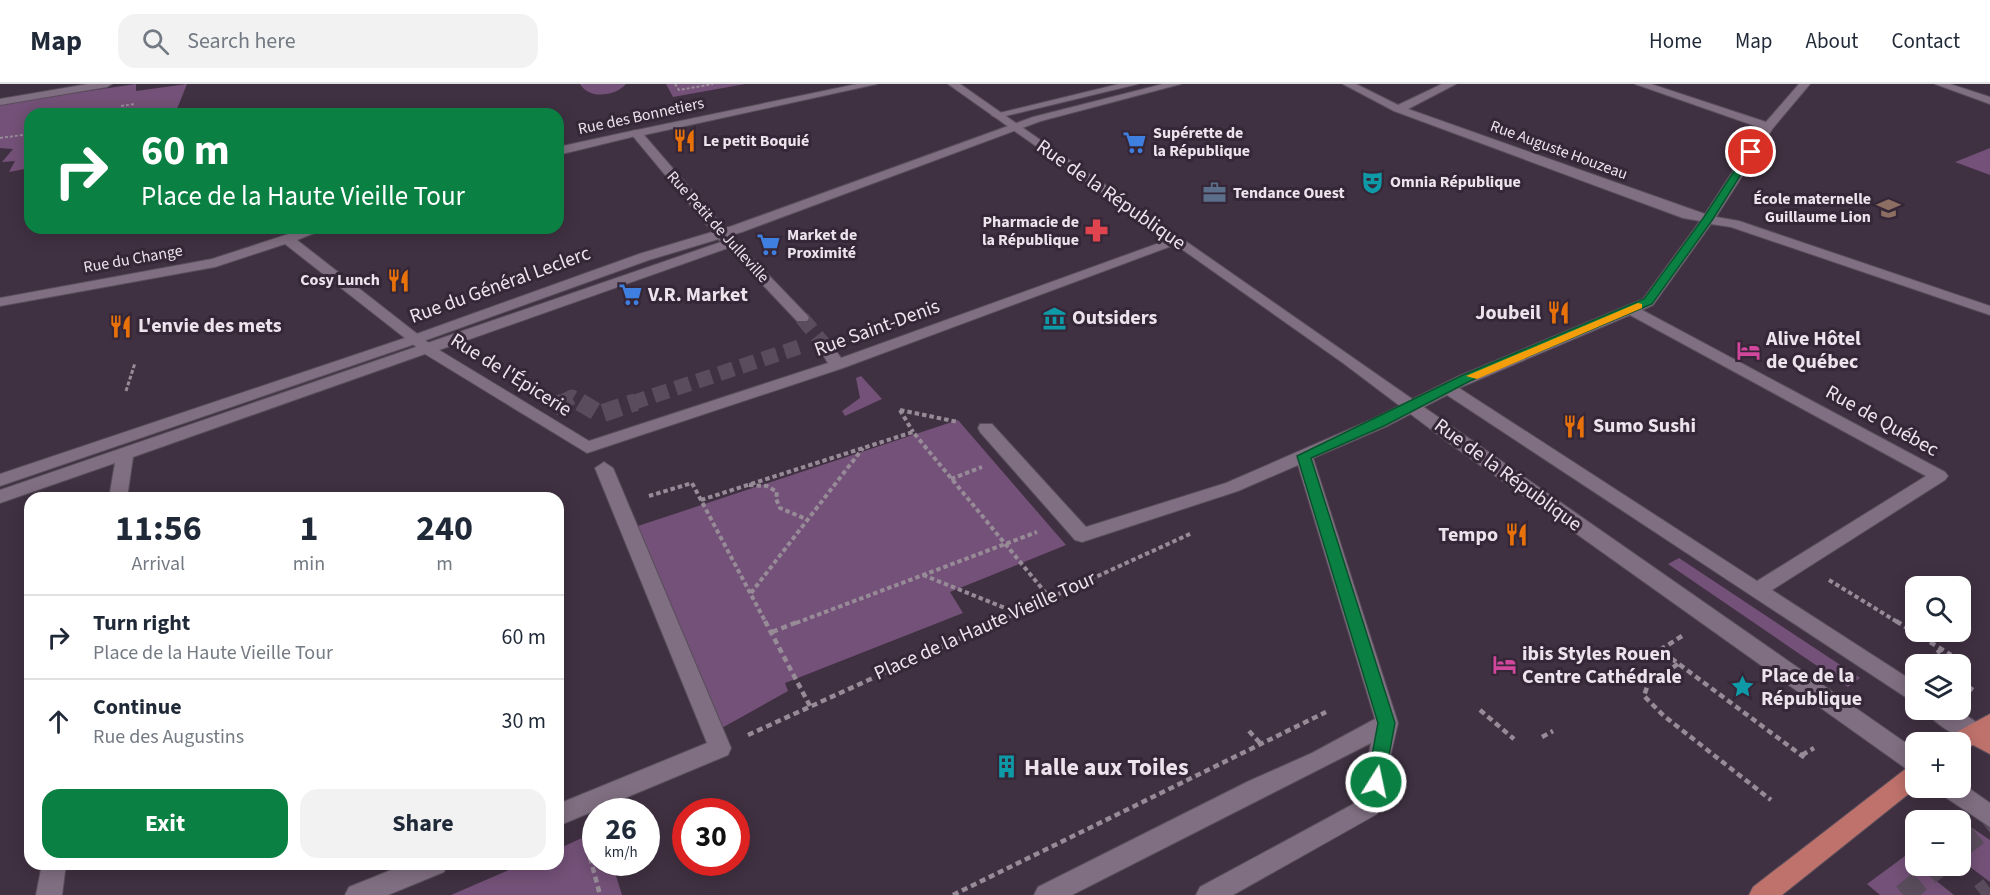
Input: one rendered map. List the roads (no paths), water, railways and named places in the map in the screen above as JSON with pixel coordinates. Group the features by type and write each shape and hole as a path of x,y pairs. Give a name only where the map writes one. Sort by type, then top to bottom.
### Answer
{"main road":[{"path":"1762,895 1905,783"}],"street":[{"path":"0,102 107,84"},
{"name":"Rue des Bonnetiers","path":"564,149 872,84"},
{"name":"Rue de la République","path":"953,84 1413,406 1455,439 1905,756"},
{"path":"997,116 1102,87 1133,84"},
{"name":"Rue du Général Leclerc","path":"0,498 429,350 1014,127 1049,115 1176,84"},
{"name":"Rue Auguste Houzeau","path":"1348,84 1398,109 1688,215 1741,226 1990,311"},
{"path":"1398,109 1451,84"},
{"path":"1640,84 1768,126"},
{"path":"986,428 1082,535 1306,463 1448,388 1648,302 1708,219 1768,126 1805,84"},
{"path":"1940,84 1988,98"},
{"name":"Rue Petit de Julleville","path":"636,133 725,238 802,318"},
{"path":"288,240 304,234"},
{"name":"Rue du Général Leclerc","path":"0,480 413,340 622,265 725,238"},
{"name":"Rue du Change","path":"0,302 215,262 288,240"},
{"name":"Rue de l'Épicerie","path":"288,240 413,340 587,447"},
{"name":"Rue Saint-Denis","path":"587,447 837,365 1178,241"},
{"name":"Rue de Québec","path":"1630,309 1939,476 1757,590"},
{"path":"826,347 837,365"},
{"name":"Rue de la République","path":"1448,388 1757,590"},
{"path":"118,492 125,454"},
{"path":"1209,895 1369,807 1387,723 1306,463"},
{"path":"568,811 720,748 604,468"},
{"path":"1757,590 1905,688"},
{"path":"1953,720 1978,736"},
{"path":"1047,895 1247,794 1320,760 1387,723"},
{"path":"1964,798 1990,816"},
{"path":"49,895 53,870"},
{"path":"358,895 420,870"}],"tunnel":[{"path":"802,318 826,347"},
{"path":"632,403 802,346 805,349"},
{"path":"560,403 572,397 582,403"},
{"path":"553,407 563,402"},
{"path":"580,402 600,414 636,402"},
{"path":"1971,839 1990,824"},
{"path":"1903,895 1927,876"},
{"path":"1981,895 1990,888"}],"place":[{"name":"Le petit Boquié","path":"685,141"},
{"name":"Supérette de la République","path":"1135,142"},
{"name":"Omnia République","path":"1372,182"},
{"name":"Tendance Ouest","path":"1215,193"},
{"name":"École maternelle Guillaume Lion","path":"1889,208"},
{"name":"Pharmacie de la République","path":"1097,231"},
{"name":"Market de Proximité","path":"769,244"},
{"name":"Cosy Lunch","path":"398,280"},
{"name":"V.R. Market","path":"630,295"},
{"name":"Joubeil","path":"1559,313"},
{"name":"Outsiders","path":"1054,318"},
{"name":"L'envie des mets","path":"120,326"},
{"name":"Alive Hôtel de Québec","path":"1748,350"},
{"name":"Sumo Sushi","path":"1575,426"},
{"name":"Tempo","path":"1516,535"},
{"name":"ibis Styles Rouen Centre Cathédrale","path":"1504,665"},
{"name":"Place de la République","path":"1743,687"},
{"name":"Halle aux Toiles","path":"1006,767"}]}
